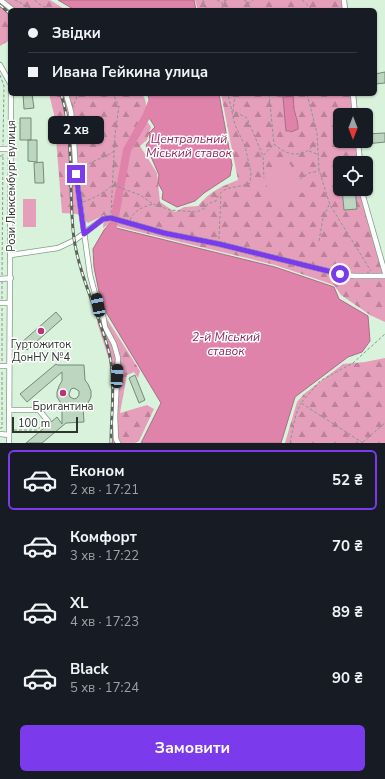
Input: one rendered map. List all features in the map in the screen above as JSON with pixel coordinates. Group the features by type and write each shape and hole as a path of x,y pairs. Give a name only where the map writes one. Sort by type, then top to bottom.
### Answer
{"street":[{"path":"0,0 11,8"},
{"path":"0,65 8,79"},
{"name":"Рози Люксембург вулиця","path":"8,443 11,278 11,96"},
{"path":"67,96 71,112 76,174 90,275 98,305 103,315 105,327 114,344 118,358 115,417 116,439 118,443"},
{"path":"353,96 354,108"},
{"path":"2,149 11,149"},
{"path":"363,196 385,272"},
{"path":"11,255 58,248 71,243 103,219 111,218 164,233 219,244 340,274 354,276 385,276"},
{"path":"1,278 11,278"},
{"path":"1,304 10,304"},
{"path":"1,366 9,366"},
{"path":"9,410 38,410 48,421"},
{"path":"0,434 8,434"}],"path":[{"path":"15,0 30,8"},
{"path":"35,0 47,8"},
{"path":"217,0 222,2 227,0"},
{"path":"244,0 249,3"},
{"path":"243,8 253,0"},
{"path":"302,0 311,8"},
{"path":"222,2 222,8"},
{"path":"20,3 26,8"},
{"path":"0,75 4,86 1,278 2,428 0,428"},
{"path":"71,112 77,96"},
{"path":"111,218 119,106 114,96"},
{"path":"113,185 140,195 153,204 170,210 198,212 207,205 216,201 217,196 231,187 245,186 250,183 251,173 245,146 235,125 229,96"},
{"path":"233,111 235,96"},
{"path":"269,96 274,144 284,152 298,154 308,151 319,155"},
{"path":"308,96 317,133 319,170 330,205 374,276"},
{"path":"233,111 248,118 263,156 264,178"},
{"path":"308,151 311,146 318,143"},
{"path":"263,156 274,144"},
{"path":"76,174 86,164 108,155 115,150"},
{"path":"300,179 309,173 319,170"},
{"path":"81,203 94,199 103,194 113,185"},
{"path":"219,244 221,193"},
{"path":"129,222 135,212 143,207 153,204"},
{"path":"319,241 323,218 330,205"},
{"path":"290,443 296,414 301,403 320,381 353,363 385,334"},
{"path":"301,403 362,443 385,423"},
{"path":"13,430 37,430 48,421"}],"green space":[{"path":"0,0 50,0 63,8 8,8 8,41 0,46"},
{"path":"195,0 347,0 348,8 197,8"},
{"path":"50,96 143,96 146,102 144,117 151,127 147,140 140,146 157,173 160,202 175,212 184,207 198,206 216,190 238,180 221,96 356,96 357,108 333,108 333,148 362,148 362,156 333,156 333,196 366,196 385,278 385,322 370,315 341,295 334,285 275,265 119,227 113,221 103,228 104,215 88,223 77,214 62,213 54,114"},
{"path":"290,164 305,191 278,206 263,179"},
{"path":"23,199 36,199 36,227 23,227"},
{"path":"105,316 140,371 138,378 134,372 127,375 120,413 147,405 154,409 139,441 135,443 111,443 111,366 97,322"},
{"path":"385,358 385,443 285,443 297,402 304,394 343,364"}],"water":[{"path":"58,0 194,0 196,8 72,8"},
{"name":"Центральний Міський ставок","path":"148,96 219,96 232,165 230,176 204,193 195,201 177,207 162,199 163,192 158,183 159,175 146,145 150,140 149,133 155,127 146,113 150,104"},
{"path":"293,96 298,129 291,132 286,131 283,97"},
{"name":"2-й Міський ставок","path":"111,222 114,222 116,228 275,267 334,287 339,299 368,316 370,341 362,352 348,357 295,397 281,443 141,443 161,403 106,312 99,292 94,267 93,249 104,230"}],"building":[{"path":"385,72 385,83 377,84 377,74"},
{"path":"23,96 32,96 34,108 24,109"},
{"path":"20,118 31,118 31,140 20,140"},
{"path":"385,133 385,142 373,143 373,134"},
{"path":"28,140 37,140 37,162 28,161"},
{"path":"43,162 44,183 35,183 34,163"},
{"path":"343,196 356,196 357,209 344,210"},
{"name":"Гуртожиток ДонНУ №4","path":"56,312 62,319 27,350 21,343"},
{"name":"Бригантина","path":"56,364 84,365 85,380 91,391 91,397 88,403 83,407 84,422 66,423 42,443 26,443 57,417 62,424 62,405 57,397 57,392 62,381 62,372 27,402 20,394","holes":["74,388 79,391 77,398 74,399 70,397 69,394 71,389"]},
{"path":"135,375 145,400 139,403 129,378"}],"waterway":[{"path":"112,233 127,150 147,115 154,96"}],"railway":[{"path":"0,5 8,12"},
{"path":"61,96 70,147 72,221 74,239 85,282 105,338 111,363 113,386 111,443"}],"place":[{"name":"Гуртожиток ДонНУ №4","path":"41,331"},
{"name":"Бригантина","path":"63,393"}],"route":[{"path":"76,174 84,234 106,217 118,219 164,233 219,244 306,267 340,274"}]}
